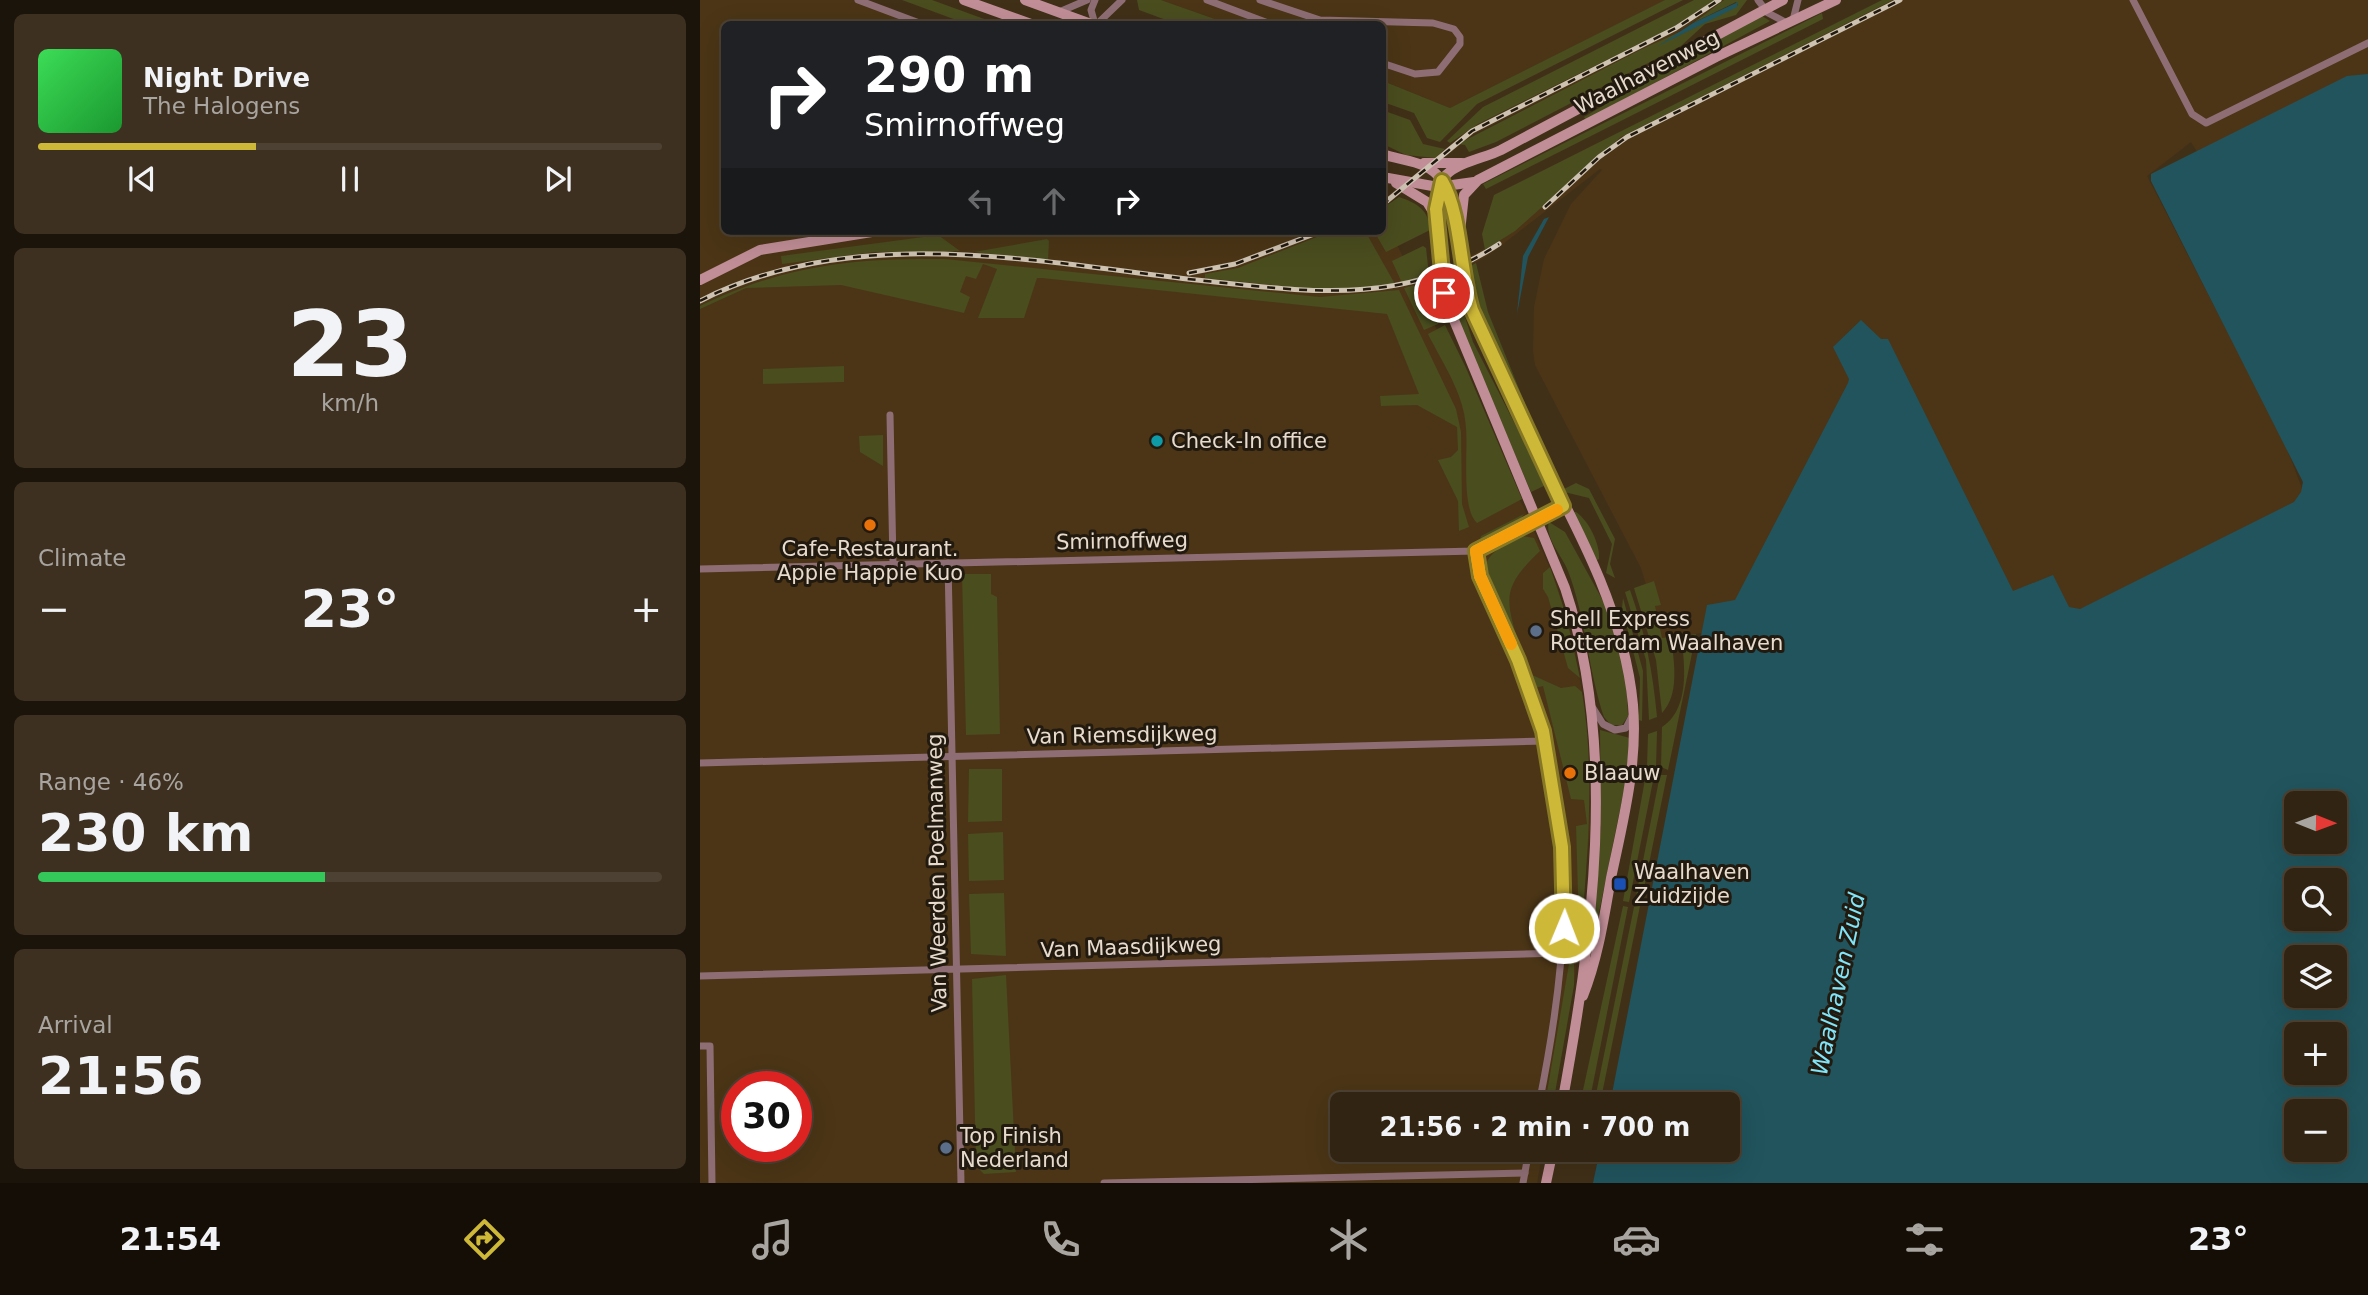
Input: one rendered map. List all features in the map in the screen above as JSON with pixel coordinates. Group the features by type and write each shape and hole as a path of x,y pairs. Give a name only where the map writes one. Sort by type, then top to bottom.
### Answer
{"main road":[{"path":"964,0 1023,21"},
{"path":"1026,0 1079,21"},
{"name":"Waalhavenweg","path":"1413,162 1459,165 1476,161 1745,19 1759,3 1783,0"},
{"name":"Waalhavenweg","path":"1468,186 1836,0"},
{"path":"1386,155 1429,167 1443,187 1464,282 1477,324 1616,619 1627,660 1634,746 1630,789 1591,975 1579,1007"},
{"path":"1436,223 1443,187 1459,165"},
{"path":"1386,177 1443,187 1468,186 1460,220 1464,282"},
{"path":"1386,178 1431,207 1436,223 1441,274 1452,320 1537,520 1567,595 1579,636 1590,705 1595,824 1579,1007 1564,1092"},
{"path":"700,280 766,248 852,235"},
{"path":"1546,1183 1550,1162"}],"street":[{"path":"858,0 914,21"},
{"path":"1058,12 1069,10 1087,0"},
{"path":"1093,21 1091,10 1095,0"},
{"path":"1099,21 1122,0"},
{"path":"1207,0 1263,21"},
{"path":"1260,0 1320,20 1358,21"},
{"path":"1759,3 1790,22 1798,0"},
{"path":"2133,0 2192,114 2206,122 2368,43"},
{"path":"1107,16 1108,21"},
{"path":"1386,22 1433,23 1454,29 1460,37 1460,44 1438,72 1415,74 1386,64"},
{"path":"890,415 893,564"},
{"path":"1537,520 1563,506"},
{"name":"Smirnoffweg","path":"700,569 1476,551 1537,520"},
{"path":"1476,551 1480,576 1518,660 1545,741 1563,859 1563,953 1558,1002 1541,1092"},
{"name":"Van Weerden Poelmanweg","path":"948,563 961,1183"},
{"path":"1590,705 1603,724 1615,730 1626,728 1631,723 1633,709"},
{"name":"Van Riemsdijkweg","path":"700,763 1545,741"},
{"name":"Van Maasdijkweg","path":"700,976 1563,953"},
{"path":"700,1046 710,1046 712,1183"},
{"path":"700,1114 711,1114"},
{"path":"1522,1183 1527,1162"},
{"path":"1104,1183 1525,1173"}],"shaded area":[{"path":"700,0 862,0 916,21 721,21 721,235 1386,235 1387,224 1414,280 1450,267 1501,240 1621,137 1893,0 2368,0 2368,89 2201,158 2191,142 2147,176 2284,441 2310,510 2018,636 1858,387 1716,636 1701,633 1662,639 1641,568 1535,365 1533,351 1534,307 1544,259 1571,204 1602,170 1490,254 1470,266 1416,285 1499,463 1523,506 1557,585 1574,647 1584,703 1590,827 1574,985 1555,1092 1330,1092 1330,1162 1541,1162 1537,1183 700,1183"},
{"path":"1161,0 1666,0 1450,108 1386,82 1386,21 1220,21"},
{"path":"1715,0 1724,0 1682,30 1474,134 1386,206 1386,198 1471,128 1673,27"}],"green space":[{"path":"902,0 932,0 990,21 959,21"},
{"path":"1137,0 1161,0 1220,21 1169,21 1139,10"},
{"path":"1665,0 1683,0 1477,104 1440,142 1427,138 1414,113 1386,103 1386,82 1450,108"},
{"path":"1694,0 1715,0 1673,27 1478,124 1450,143 1447,141 1483,107"},
{"path":"1724,0 1747,0 1736,15 1705,24 1681,46 1496,142 1469,152 1465,145 1458,144 1640,50 1738,5 1736,2 1693,23"},
{"path":"1882,0 1893,0 1621,137 1515,231 1485,250 1482,234 1494,195"},
{"path":"1822,13 1823,19 1486,189 1483,184"},
{"path":"1762,16 1770,21 1586,120 1584,117 1704,46"},
{"path":"1386,111 1410,120 1423,144 1445,149 1435,158 1406,155 1386,145"},
{"path":"1399,197 1411,202 1424,212 1430,230 1386,252 1376,235 1386,235 1386,206"},
{"path":"938,235 960,251 874,252 782,264 781,256"},
{"path":"1322,235 1367,235 1395,284 1329,291 1205,278 1205,274 1238,268"},
{"path":"1047,239 1048,260 974,252"},
{"path":"1423,246 1426,248 1429,275 1402,283 1392,261"},
{"path":"945,259 1320,297 1399,290 1456,409 1461,432 1462,504 1469,527 1459,531 1458,501 1438,460 1451,457 1458,450 1457,427 1417,405 1381,406 1380,396 1419,394 1387,314 1037,278 1024,318 978,318 997,269 983,264 976,279 966,276 960,292 970,297 964,313 841,285 746,288 700,309 700,306 761,281 820,267 879,260"},
{"path":"1476,263 1488,312 1543,448 1481,310 1470,266"},
{"path":"1451,273 1473,342 1546,485 1531,492 1459,324 1446,275"},
{"path":"1430,281 1438,324 1424,330 1404,288"},
{"path":"1445,325 1522,499 1477,523 1472,516 1467,493 1466,429 1462,404 1428,334"},
{"path":"844,366 844,382 763,384 763,369"},
{"path":"883,435 883,466 860,452 859,436"},
{"path":"1576,483 1589,489 1615,539 1610,564 1615,578 1606,573 1612,544 1589,498 1560,491"},
{"path":"1571,512 1581,516 1589,527 1596,540 1599,559 1595,561"},
{"path":"1524,514 1515,526 1479,544 1481,536"},
{"path":"1549,522 1565,532 1608,610 1626,675 1628,716 1622,725 1611,725 1604,717 1574,589 1566,565 1551,540"},
{"path":"1522,536 1534,538 1540,551 1517,576 1510,597 1512,620 1521,652 1486,578 1485,569 1495,552"},
{"path":"1550,567 1566,615 1580,678 1568,668 1548,597 1543,589 1543,573"},
{"path":"962,574 991,574 991,594 997,597 1000,734 966,735"},
{"path":"1654,581 1661,605 1655,606 1662,638 1671,637 1674,667 1674,687 1662,713 1656,660 1634,588"},
{"path":"1630,590 1648,652 1653,684 1657,717 1649,720 1646,660 1625,592"},
{"path":"1623,598 1643,671 1642,721 1639,720 1640,678 1622,608"},
{"path":"1696,634 1668,770 1661,767 1662,727 1677,709 1684,685 1681,636"},
{"path":"1530,674 1561,688 1575,686 1582,692 1588,750 1589,808 1582,925 1579,926 1576,826 1587,824 1584,800 1571,799 1543,686 1535,688"},
{"path":"1600,730 1630,738 1626,780 1594,937 1591,937 1601,827"},
{"path":"1657,731 1656,767 1647,767 1648,734"},
{"path":"969,769 1002,769 1002,821 968,822"},
{"path":"1646,774 1654,776 1629,902 1623,901"},
{"path":"1660,775 1667,775 1641,903 1635,901"},
{"path":"1003,832 1004,880 969,881 968,834"},
{"path":"1004,893 1006,956 971,954 969,894"},
{"path":"1623,906 1628,907 1591,1092 1583,1092"},
{"path":"1640,906 1602,1092 1596,1092 1634,907"},
{"path":"1570,958 1574,958 1574,985 1555,1092 1547,1092"},
{"path":"1006,975 1016,1172 984,1174 976,1166 972,979"}],"water":[{"path":"1738,2 1737,7 1658,46 1693,23"},
{"name":"Waalhaven Zuid","path":"2368,74 2368,1183 1593,1183 1597,1162 1740,1162 1740,1092 1612,1092 1707,605 1735,600 1848,383 1849,379 1833,347 1861,320 1881,339 1888,339 2013,591 2053,575 2069,607 2080,609 2294,502 2301,492 2303,482 2151,181 2151,174 2347,76"},
{"path":"1549,217 1528,257 1517,314 1523,256 1544,219"}],"railway":[{"path":"1386,202 1472,131 1676,28 1719,0"},
{"path":"1545,207 1599,157 1627,137 1900,0"},
{"path":"1189,273 1235,264 1311,235"},
{"path":"700,301 760,276 822,262 885,255 949,254 1014,258 1283,289 1357,290 1393,286 1428,277 1464,264 1499,244"}],"slow traffic":[{"path":"1511,644 1480,576 1476,551 1485,549 1557,510"}],"place":[{"name":"Check-In office","path":"1157,441"},
{"name":"Cafe-Restaurant. Appie Happie Kuo","path":"870,525"},
{"name":"Shell Express Rotterdam Waalhaven","path":"1536,631"},
{"name":"Blaauw","path":"1570,773"},
{"name":"Waalhaven Zuidzijde","path":"1620,884"},
{"name":"Top Finish Nederland","path":"946,1148"}],"route":[{"path":"1444,293 1436,232 1436,201 1438,187 1442,181 1450,198 1464,282 1477,324 1563,506 1485,549 1476,551 1480,576 1518,660 1543,731 1562,847 1564,928"}]}
